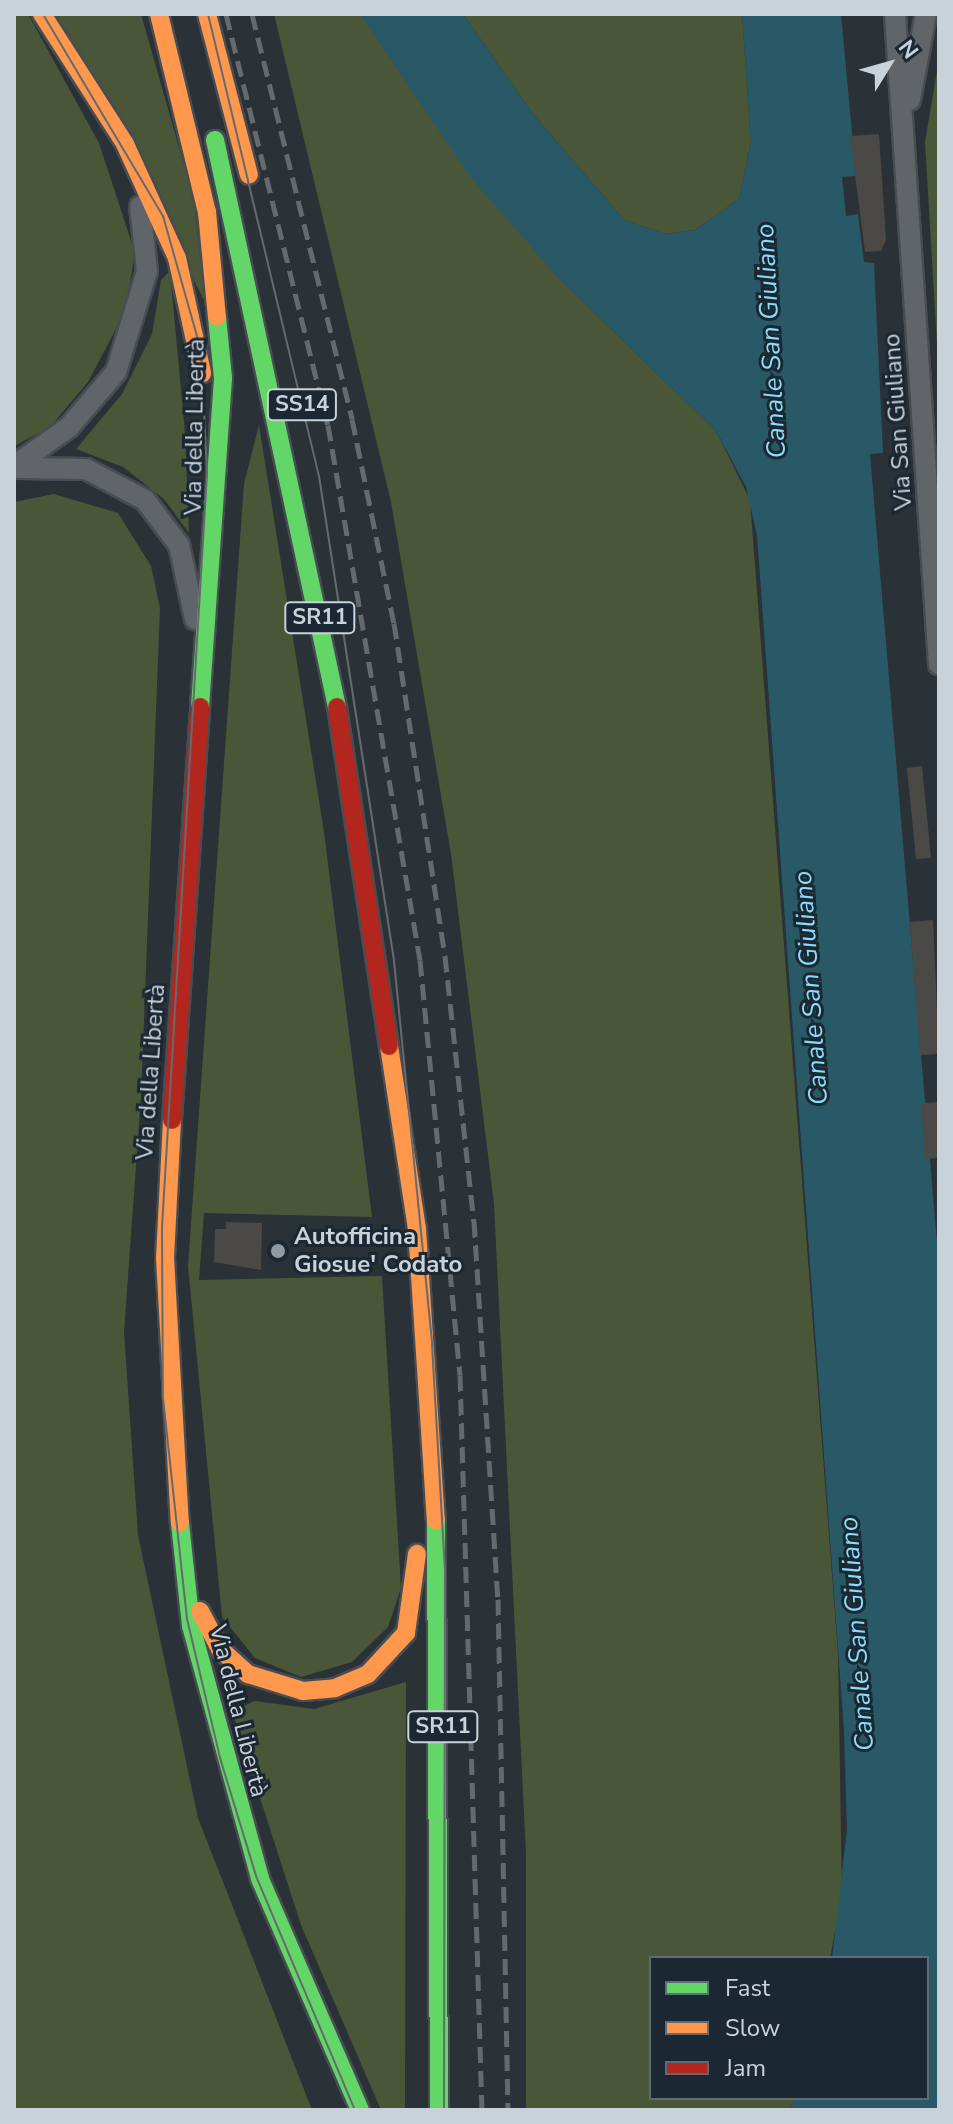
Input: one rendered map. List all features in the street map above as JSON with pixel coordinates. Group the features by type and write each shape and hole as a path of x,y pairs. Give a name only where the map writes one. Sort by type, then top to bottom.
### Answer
{"main road":[{"path":"42,14 125,144 177,258 199,352 205,453 195,620 189,870"},
{"name":"Via della Libertà","path":"159,14 207,212 223,378 165,1258 178,1508 191,1626 242,1820 360,2110"},
{"path":"207,14 255,200"},
{"name":"SR11","path":"211,123 288,456 351,782 417,1229 441,1605 439,2110"},
{"name":"SR11","path":"288,456 362,920 391,1206"},
{"path":"354,679 406,1075 417,1229"},
{"path":"178,1508 203,1621 248,1674 318,1690 351,1683 387,1658 413,1618 418,1578 398,1284"}],"street":[{"name":"Via San Giuliano","path":"895,14 939,665"},
{"name":"Via San Giuliano","path":"908,176 912,76 926,14"},
{"path":"14,467 98,397 130,339 147,240 125,144"},
{"path":"14,467 86,469 145,500 179,545 195,620"}],"green space":[{"path":"14,14 28,14 99,143 135,253 125,312 88,382 50,427 14,446"},
{"path":"56,14 141,14 194,200 205,302"},
{"path":"274,14 360,14 555,274 716,431 750,500 838,1653 842,1895 830,1956 649,1956 649,2100 796,2100 788,2110 526,2110 526,1854 494,1204 451,854 391,502"},
{"path":"463,14 742,14 751,142 739,199 695,230 665,234 624,220 533,114"},
{"path":"939,59 939,379 925,142"},
{"path":"170,271 185,433 189,533 164,499 123,467 76,449 122,394 152,334 161,280"},
{"path":"259,425 324,832 372,1217 204,1213 199,1280 382,1276 401,1588 388,1627 352,1662 301,1677 255,1658 222,1617 188,1266 244,484"},
{"path":"54,494 118,513 151,566 160,608 141,1097 124,1332 138,1535 198,1818 312,2110 14,2110 14,502"},
{"path":"406,1682 405,2110 381,2110 301,1925 232,1711 255,1701 314,1709"}],"water":[{"name":"Canale San Giuliano","path":"360,14 463,14 533,114 624,220 665,234 695,230 739,199 751,142 742,14 841,14 856,176 842,177 846,216 858,214 864,262 874,263 883,453 870,454 939,1266 939,2110 788,2110 796,2100 929,2100 929,1956 832,1956 847,1830 844,1731 757,535 746,487 716,431 555,274 471,178"}],"building":[{"path":"879,134 886,240 881,251 865,252 850,136"},
{"path":"922,766 931,858 916,859 907,768"},
{"path":"933,920 939,1054 920,1055 910,922"},
{"path":"939,1102 939,1158 925,1159 921,1103"},
{"path":"226,1222 262,1223 261,1270 214,1262 215,1229 226,1229"}],"tram line":[{"path":"43,14 163,216 201,350 207,474 162,1228 163,1398 187,1619 220,1758 256,1876 355,2110"},
{"path":"208,14 319,476 394,961 432,1345 445,1569 444,2110"}],"railway":[{"path":"226,14 328,425 420,960 460,1375 482,2110"},
{"path":"252,14 352,419 394,623 445,956 474,1221 498,1599 508,2110"}],"traffic: fast":[{"path":"215,140 337,707"},
{"path":"200,707 223,378 217,317"},
{"path":"436,1520 439,2110"},
{"path":"180,1523 191,1626 260,1879 360,2110"}],"traffic: slow":[{"path":"42,14 125,144"},
{"path":"159,14 207,212 217,317"},
{"path":"207,14 249,175"},
{"path":"125,144 177,258 202,373"},
{"path":"389,1046 417,1229 436,1520"},
{"path":"172,1120 165,1258 180,1523"},
{"path":"200,1611 220,1649 248,1674 303,1691 335,1688 368,1674 406,1633 417,1554"}],"traffic: jam":[{"path":"172,1120 200,707"},
{"path":"337,707 389,1046"}],"place":[{"name":"Autofficina Giosue' Codato","path":"278,1251"}]}
